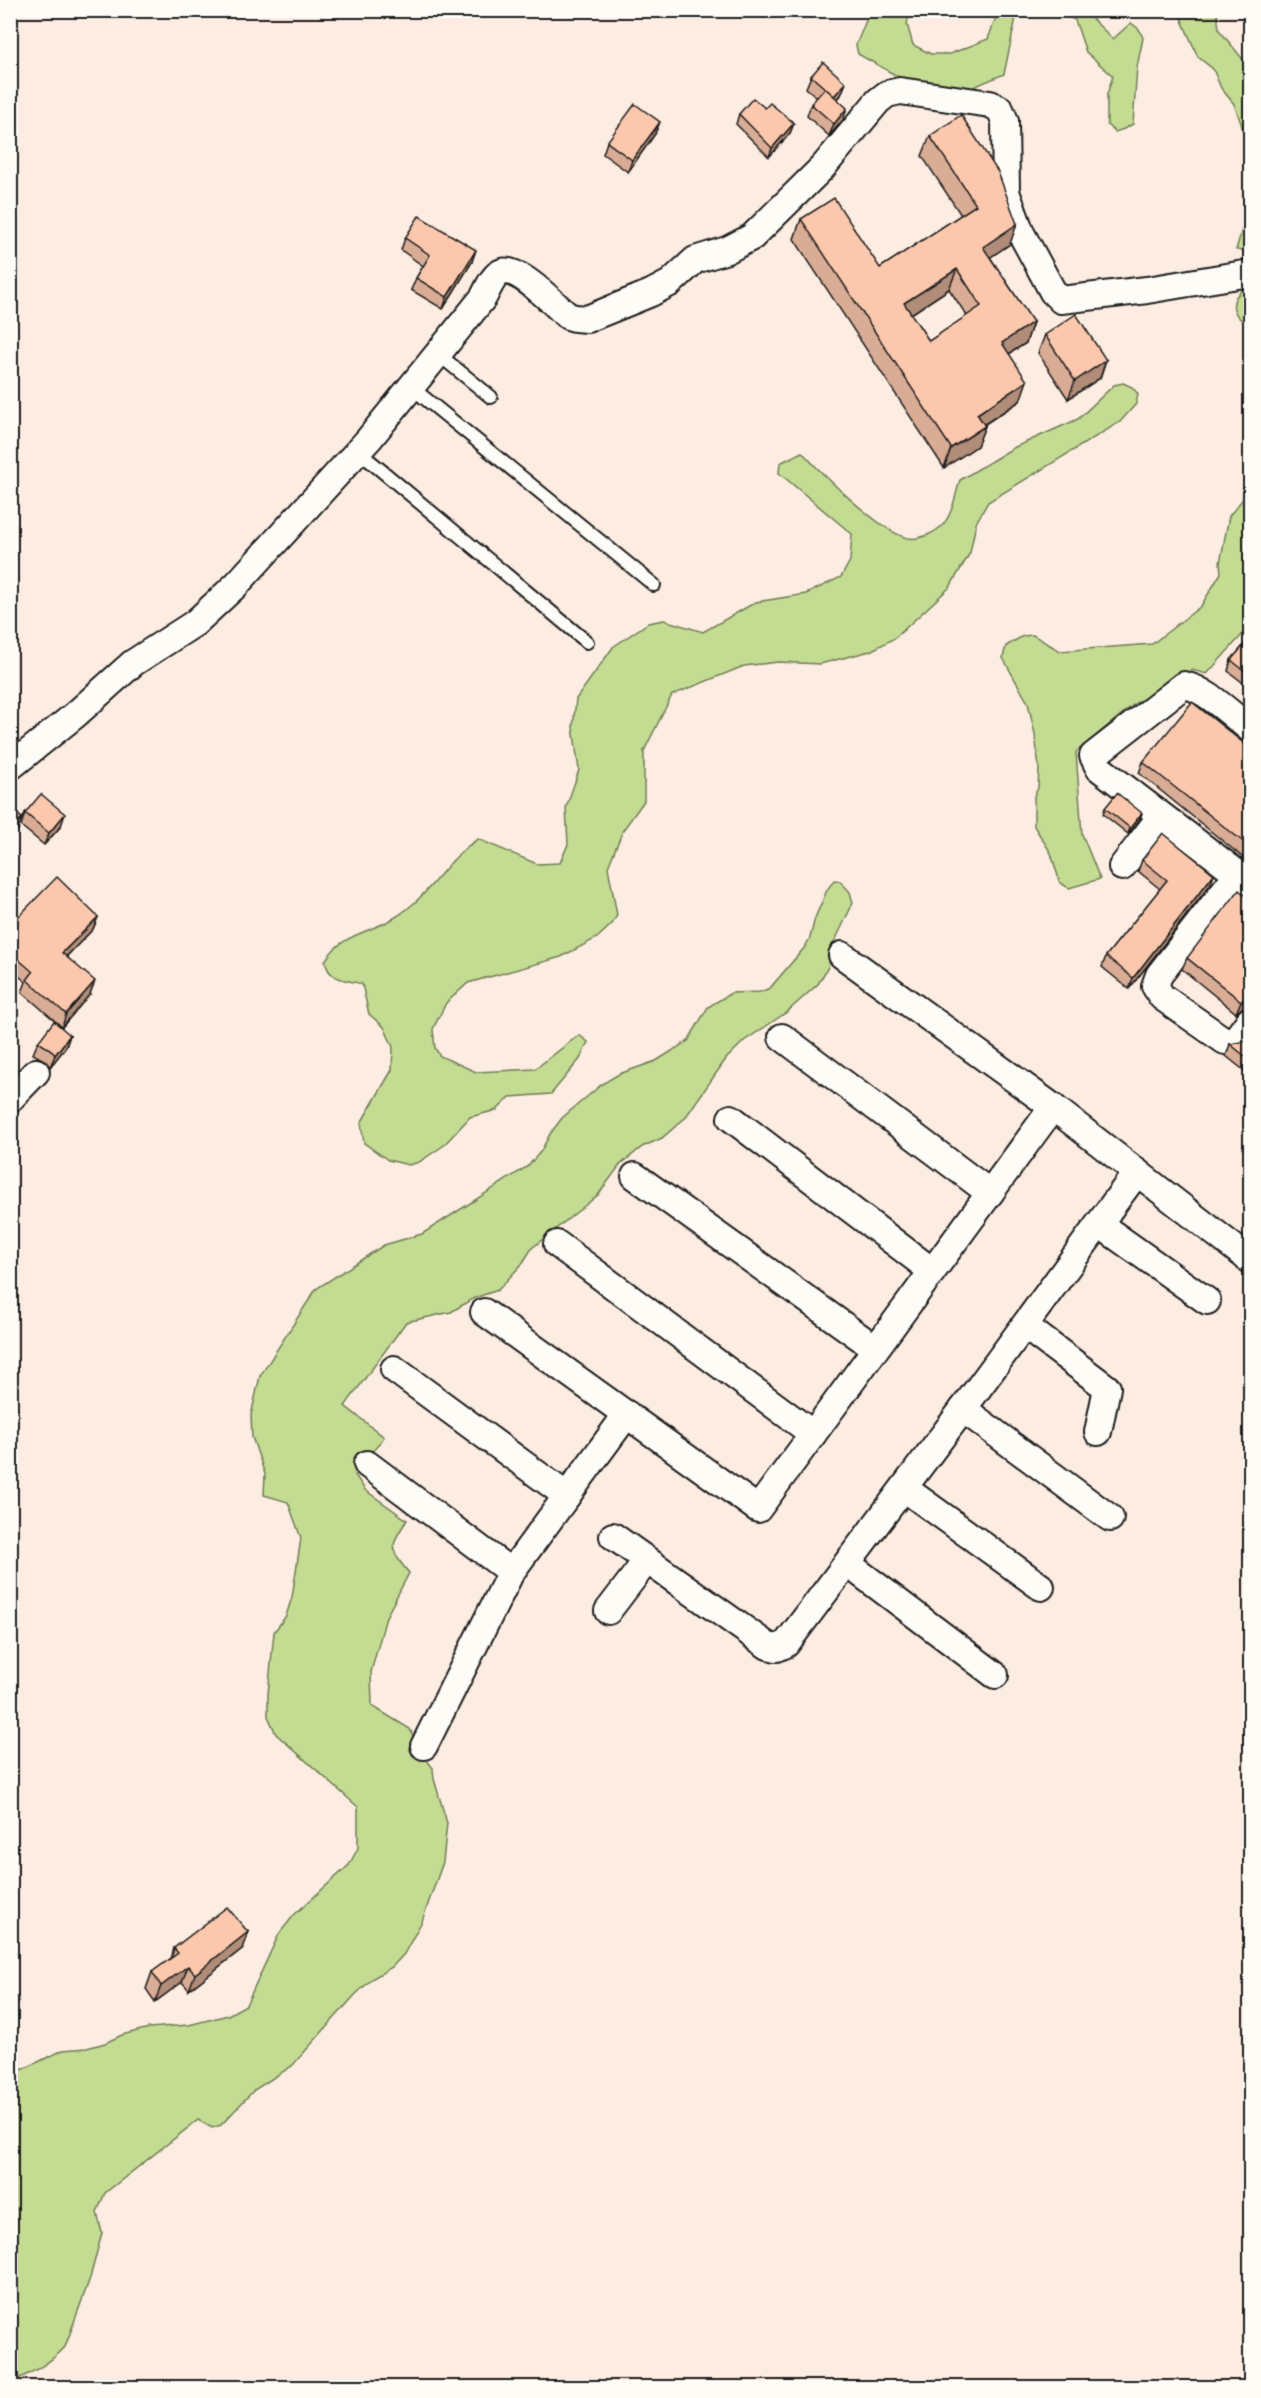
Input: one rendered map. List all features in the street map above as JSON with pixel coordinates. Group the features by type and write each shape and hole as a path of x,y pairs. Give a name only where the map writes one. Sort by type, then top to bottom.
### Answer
{"street":[{"path":"10,767 75,715 134,663 176,637 203,616 236,585 358,451 483,298 496,276 502,272 512,272 521,276 568,316 574,318 588,319 662,288 685,267 703,256 741,244 765,226 823,167 882,97 900,91 990,104 1000,109 1005,121 1006,192 1021,233 1058,298 1064,301 1251,273"},
{"path":"1251,729 1207,696 1191,686 1184,685 1095,752 1093,760 1099,768 1244,878 1159,975 1155,987 1162,997 1225,1041 1236,1039 1251,1020"},
{"path":"1122,867 1161,816"},
{"path":"842,955 1053,1107 1251,1260"},
{"path":"782,1037 990,1193"},
{"path":"10,1099 36,1072"},
{"path":"484,1312 758,1509 1053,1107"},
{"path":"731,1118 932,1271"},
{"path":"613,1536 768,1646 777,1648 786,1644 1025,1326 1137,1172"},
{"path":"635,1176 874,1348"},
{"path":"1099,1224 1207,1301"},
{"path":"557,1244 813,1434"},
{"path":"1025,1326 1107,1388 1098,1432"},
{"path":"394,1369 567,1496"},
{"path":"963,1409 1110,1518"},
{"path":"424,1746 511,1572 627,1414"},
{"path":"367,1464 511,1572"},
{"path":"904,1488 1041,1587"},
{"path":"608,1611 647,1560"},
{"path":"848,1564 995,1676"}],"lane":[{"path":"438,354 491,397"},
{"path":"411,387 654,585"},
{"path":"358,451 587,642"}],"green space":[{"path":"870,11 910,11 907,24 913,45 931,54 950,54 988,39 995,20 1002,11 1084,11 1113,39 1131,23 1139,29 1143,38 1137,67 1133,124 1115,132 1107,125 1107,94 1113,76 1086,52 1075,20 1057,12 1017,13 1004,74 969,89 906,81 858,54 856,45"},
{"path":"1178,11 1217,11 1219,30 1250,68 1249,252 1236,250 1248,198 1246,185 1248,154 1241,123 1234,104 1221,88 1213,69 1198,57"},
{"path":"1250,284 1250,326 1238,316 1234,305 1238,295"},
{"path":"1123,383 1132,387 1138,394 1136,404 1120,422 988,502 976,523 970,553 950,587 895,638 870,651 820,664 778,662 744,666 672,695 644,751 644,801 623,830 608,867 617,915 612,924 597,938 561,957 468,983 446,1003 433,1029 435,1048 440,1056 476,1072 535,1069 579,1035 588,1042 580,1059 551,1094 510,1097 497,1110 470,1117 443,1146 419,1162 409,1165 388,1160 364,1143 361,1123 392,1070 393,1047 384,1027 369,1014 362,984 334,976 327,968 325,961 347,939 385,923 406,910 456,857 478,839 537,864 560,863 568,844 566,808 579,770 573,727 576,699 613,647 648,623 664,620 703,632 756,602 806,594 841,577 850,561 852,534 779,473 780,463 802,452 836,486 879,523 904,537 922,537 934,532 944,524 953,505 960,480 1013,448 1078,419 1114,385"},
{"path":"1250,490 1250,626 1207,674 1192,670 1134,704 1076,752 1082,834 1100,879 1069,888 1060,883 1051,853 1034,826 1034,796 1038,788 1039,768 1035,734 1028,703 1003,658 1006,646 1023,636 1033,635 1060,651 1152,644 1201,606 1221,573 1220,563 1229,516"},
{"path":"834,880 840,881 850,892 853,903 834,943 828,967 818,984 787,1012 744,1041 726,1059 685,1118 662,1138 642,1147 620,1165 598,1195 532,1248 522,1264 498,1290 474,1298 451,1312 406,1322 345,1406 384,1437 355,1475 365,1490 407,1520 397,1536 394,1547 395,1553 409,1573 386,1617 371,1672 372,1706 410,1729 419,1750 433,1768 447,1823 443,1862 422,1921 404,1954 392,1967 373,1978 355,1995 292,2066 254,2090 221,2125 212,2128 198,2120 105,2193 97,2212 102,2233 90,2278 65,2347 40,2368 11,2382 11,2075 63,2050 87,2048 149,2028 189,2025 228,2015 246,2005 279,1934 294,1915 349,1865 358,1848 358,1807 276,1734 268,1716 274,1632 286,1616 292,1597 301,1538 288,1502 264,1495 265,1474 252,1437 251,1415 260,1376 316,1289 384,1245 422,1234 528,1166 541,1151 562,1118 602,1084 619,1074 656,1061 688,1041 708,1007 731,993 760,992 770,988 805,947 827,890"}],"building":[{"path":"823,62 846,83 834,96 811,76"},
{"path":"825,88 847,108 834,124 811,104"},
{"path":"753,98 765,108 770,103 794,123 772,148 739,114"},
{"path":"635,104 660,122 632,160 607,142"},
{"path":"961,115 998,172 1017,224 983,247 1033,322 1002,343 1027,381 977,414 985,426 951,448 801,219 834,198 880,268 976,205 930,136","holes":["957,269 981,306 929,341 904,303"]},
{"path":"419,216 476,250 447,297 416,278 430,255 405,238"},
{"path":"1076,314 1106,360 1075,381 1045,335"},
{"path":"1251,637 1251,676 1231,660"},
{"path":"1192,702 1251,749 1251,848 1143,762"},
{"path":"1117,793 1142,813 1130,828 1105,808"},
{"path":"41,794 65,814 49,833 25,813"},
{"path":"10,808 22,818 10,829"},
{"path":"1163,833 1214,874 1133,978 1106,956 1167,880 1142,860"},
{"path":"57,877 98,917 62,953 95,981 66,1014 27,980 33,972 10,952 10,914 16,919"},
{"path":"1239,890 1251,900 1251,994 1241,1001 1187,958"},
{"path":"54,1021 70,1035 55,1055 38,1042"},
{"path":"1251,1037 1251,1061 1230,1044 1243,1042"},
{"path":"227,1907 248,1932 195,1974 188,1966 161,1986 152,1972 178,1953 174,1948"}]}
